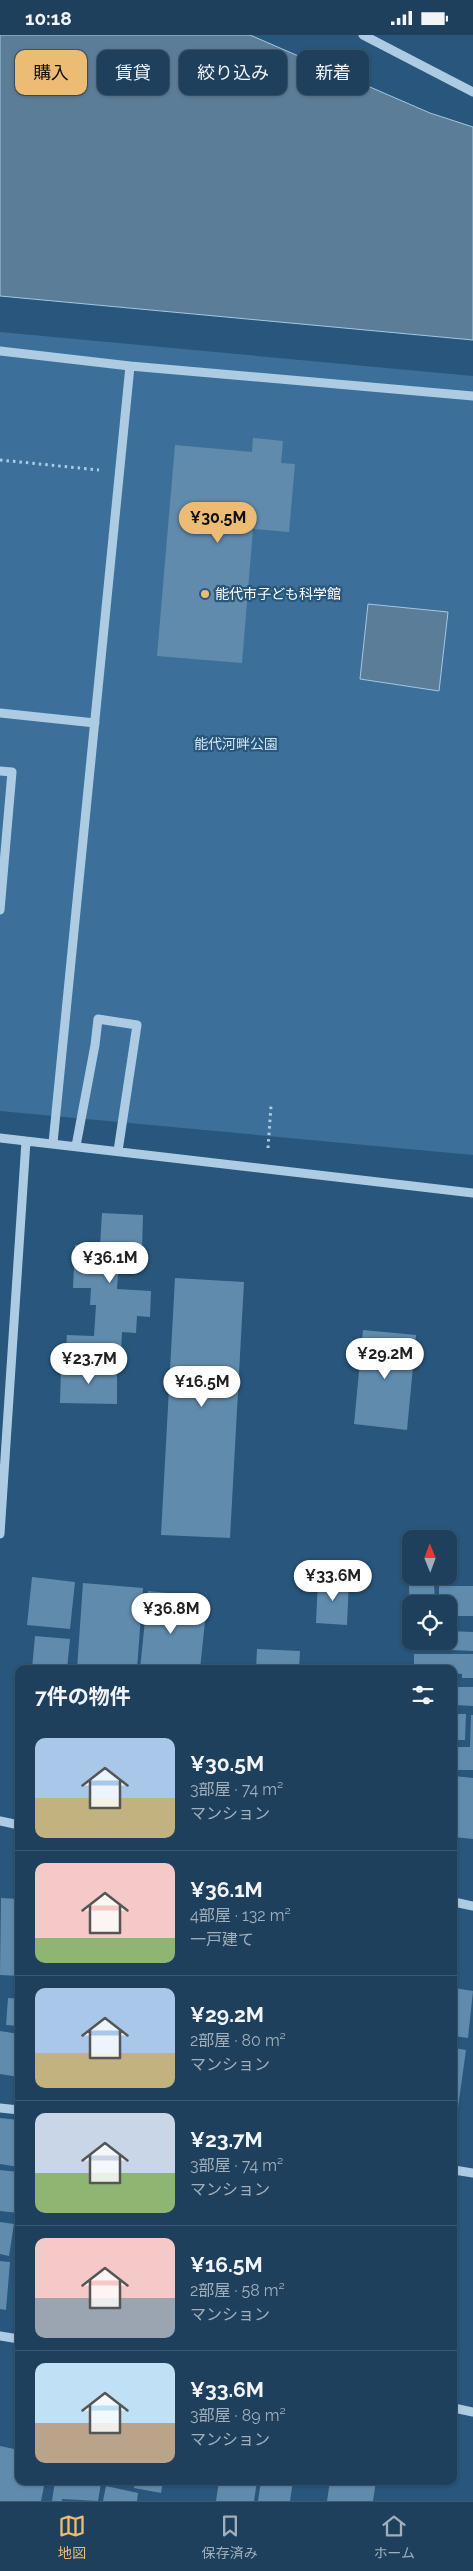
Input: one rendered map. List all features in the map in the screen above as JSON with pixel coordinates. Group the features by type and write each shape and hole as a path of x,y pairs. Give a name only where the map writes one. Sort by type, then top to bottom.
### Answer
{"street":[{"path":"363,35 473,92"},
{"path":"0,351 130,366 473,396"},
{"path":"53,1143 130,366"},
{"path":"0,713 95,723"},
{"path":"0,771 12,772 0,910"},
{"path":"76,1147 98,1019 137,1025 118,1151"},
{"path":"0,1138 473,1193"},
{"path":"0,1534 26,1141"},
{"path":"0,1821 15,1824"},
{"path":"457,1903 473,1906"},
{"path":"0,2108 15,2110"},
{"path":"457,2170 473,2173"},
{"path":"0,2336 15,2338"},
{"path":"457,2408 473,2411"}],"path":[{"path":"0,460 120,472"},
{"path":"266,1169 271,1106"}],"green space":[{"name":"能代河畔公園","path":"0,332 473,376 473,1155 0,1111"}],"shaded area":[{"path":"0,35 250,35 285,50 179,50 179,95 287,95 287,51 297,55 297,95 369,95 369,87 430,113 473,127 473,340 0,296"},
{"path":"368,604 448,612 439,691 360,679"}],"building":[{"name":"能代市子ども科学館","path":"253,438 283,441 281,463 295,464 289,532 253,529 242,663 157,656 175,445 252,452"},
{"path":"102,1213 143,1215 142,1249 120,1248 117,1289 151,1291 150,1317 137,1316 136,1333 122,1332 121,1352 66,1349 67,1335 94,1336 96,1305 90,1305 91,1288 73,1288 75,1245 100,1246"},
{"path":"175,1278 244,1282 230,1538 161,1535"},
{"path":"363,1330 416,1335 407,1430 354,1424"},
{"path":"61,1366 117,1367 117,1404 60,1403"},
{"path":"32,1577 75,1582 70,1629 27,1625"},
{"path":"318,1579 349,1580 347,1625 316,1623"},
{"path":"83,1583 143,1588 137,1665 77,1665"},
{"path":"409,1585 434,1585 435,1595 409,1595"},
{"path":"439,1586 473,1586 473,1616 457,1616 457,1595 439,1595"},
{"path":"148,1591 178,1594 177,1609 206,1612 200,1665 140,1665"},
{"path":"457,1631 473,1632 473,1651 451,1650 457,1650"},
{"path":"35,1636 70,1639 67,1665 32,1665"},
{"path":"257,1649 300,1651 299,1665 256,1665"},
{"path":"414,1654 473,1654 473,1678 462,1678 462,1674 457,1673 457,1665 414,1665"},
{"path":"457,1687 473,1687 473,1706 457,1705"},
{"path":"457,1714 466,1714 465,1740 457,1740"},
{"path":"471,1715 473,1715 473,1770 457,1770 457,1747 470,1747"},
{"path":"457,1776 473,1778 473,1839 457,1837"},
{"path":"1,1898 15,1899 15,1976 0,1975"},
{"path":"457,1988 473,1991 468,2038 457,2036"},
{"path":"8,1998 15,1999 15,2026 6,2025"},
{"path":"0,2031 15,2033 15,2076 0,2074"},
{"path":"457,2048 466,2050 457,2115"},
{"path":"0,2118 15,2120 15,2166 0,2164"},
{"path":"0,2170 15,2172 15,2213 0,2211"},
{"path":"0,2222 14,2224 9,2256 0,2254"},
{"path":"0,2261 10,2262 6,2310 0,2309"},
{"path":"0,2446 15,2449 15,2485 44,2485 41,2501 0,2501"},
{"path":"54,2485 101,2485 98,2501 62,2499 62,2501 52,2501"},
{"path":"134,2485 162,2485 161,2493 134,2488"},
{"path":"218,2485 256,2485 254,2501 216,2501"},
{"path":"260,2485 292,2485 290,2501 258,2501"},
{"path":"329,2485 375,2485 373,2501 327,2501"},
{"path":"106,2486 138,2493 137,2501 103,2501"}],"place":[{"name":"能代市子ども科学館","path":"205,594"}]}
